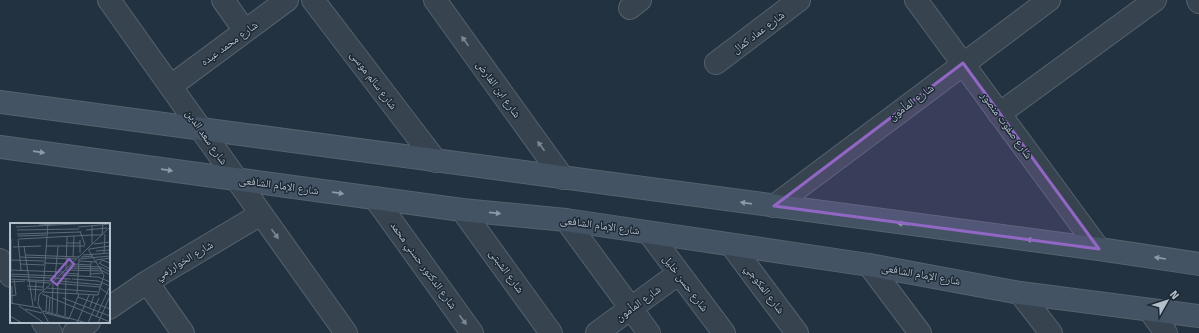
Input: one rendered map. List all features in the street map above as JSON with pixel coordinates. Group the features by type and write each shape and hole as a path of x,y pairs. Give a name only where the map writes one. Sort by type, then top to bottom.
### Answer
{"main road":[{"path":"2,99 201,129 1099,249 1199,264"},
{"name":"شارع الإمام الشافعى","path":"0,147 462,210 566,220 732,246 869,265 1020,293 1150,311 1199,316"}],"street":[{"name":"شارع سعد الدين","path":"109,0 346,333"},
{"path":"223,0 245,31"},
{"name":"شارع محمد عبده","path":"171,86 287,0"},
{"name":"شارع سالم موسى","path":"313,0 436,161"},
{"name":"شارع ابن الفارض","path":"435,0 563,178"},
{"name":"شارع عماد كمال","path":"716,63 799,0"},
{"name":"شارع صفوت منصور","path":"916,0 1099,249"},
{"name":"شارع المأمون","path":"774,206 1049,0"},
{"path":"999,114 1156,0"},
{"name":"شارع الدكتور حسني محمد","path":"375,198 472,333"},
{"name":"شارع الشبتى","path":"462,210 551,333"},
{"name":"شارع الخوارزمي","path":"110,307 147,282 261,214"},
{"path":"566,220 649,333"},
{"name":"شارع حسن خليل","path":"649,233 724,333"},
{"name":"شارع المكوجي","path":"732,246 797,333"},
{"path":"0,260 10,275"},
{"path":"869,265 920,333"},
{"name":"شارع المأمون","path":"597,333 679,273"},
{"path":"147,282 183,333"},
{"path":"1020,293 1051,333"},
{"path":"1150,311 1166,333"},
{"path":"44,323 51,333"},
{"path":"74,333 88,323"}],"highlighted area":[{"path":"963,63 1099,249 774,206"}]}
